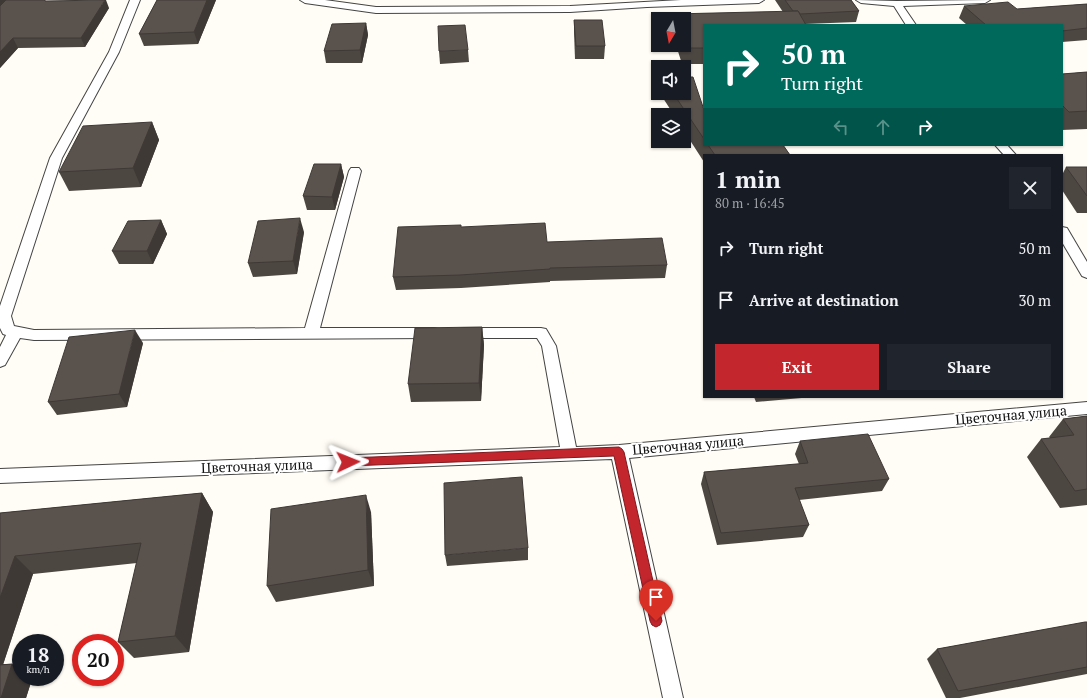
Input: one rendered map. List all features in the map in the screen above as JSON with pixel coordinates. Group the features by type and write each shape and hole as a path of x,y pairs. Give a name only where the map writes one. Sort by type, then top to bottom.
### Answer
{"lane":[{"path":"135,0 114,52 56,158 4,316 8,330 34,336 311,333 541,333 549,346 569,453"},
{"path":"305,0 376,10 525,4 570,9 646,4 759,0"},
{"path":"861,0 897,4 985,0"},
{"path":"897,4 910,24"},
{"path":"1002,146 1009,154"},
{"path":"311,333 354,171"},
{"path":"1063,233 1087,273"},
{"path":"0,361 15,332"},
{"name":"Цветочная улица","path":"0,476 619,452 1087,408"},
{"path":"619,452 673,698"}],"building":[{"path":"6,0 105,0 81,38 13,38 0,52 0,6"},
{"path":"157,0 207,0 194,32 139,34"},
{"path":"785,0 851,0 859,11 800,14 798,11 793,11"},
{"path":"1008,2 1017,9 1087,4 1087,28 1063,31 1063,24 985,24 964,6"},
{"path":"798,11 805,24 703,24 703,48 691,48 691,14"},
{"path":"574,20 602,20 605,46 576,46"},
{"path":"366,23 360,50 324,51 332,24"},
{"path":"465,25 468,50 439,51 438,26"},
{"path":"1087,72 1087,111 1069,112 1063,106 1063,74"},
{"path":"691,77 693,77 703,107 703,138 691,120 691,108 683,108 678,100 691,100"},
{"path":"152,122 133,168 59,172 83,126"},
{"path":"709,146 784,146 789,154 714,154"},
{"path":"314,164 341,164 332,197 303,196"},
{"path":"1066,167 1087,167 1087,196"},
{"path":"300,218 293,261 248,263 258,221"},
{"path":"161,220 147,251 112,251 128,221"},
{"path":"545,223 547,242 662,238 667,265 550,268 460,275 393,277 398,227 461,225 461,227"},
{"path":"482,327 479,383 408,384 415,328"},
{"path":"135,330 119,394 48,402 69,337"},
{"path":"1087,416 1087,489 1075,491 1041,439 1074,435 1063,419"},
{"path":"868,434 889,479 795,488 809,525 721,533 704,472 808,463 800,441"},
{"path":"522,477 528,548 445,555 444,483"},
{"path":"202,493 175,636 124,641 124,634 120,634 141,543 15,556 0,598 0,513"},
{"path":"366,495 368,570 267,586 271,509"},
{"path":"1087,622 1087,667 958,691 937,649"},
{"path":"12,664 1,698 0,698 0,665"}],"route":[{"path":"348,462 619,452 656,621"}]}
